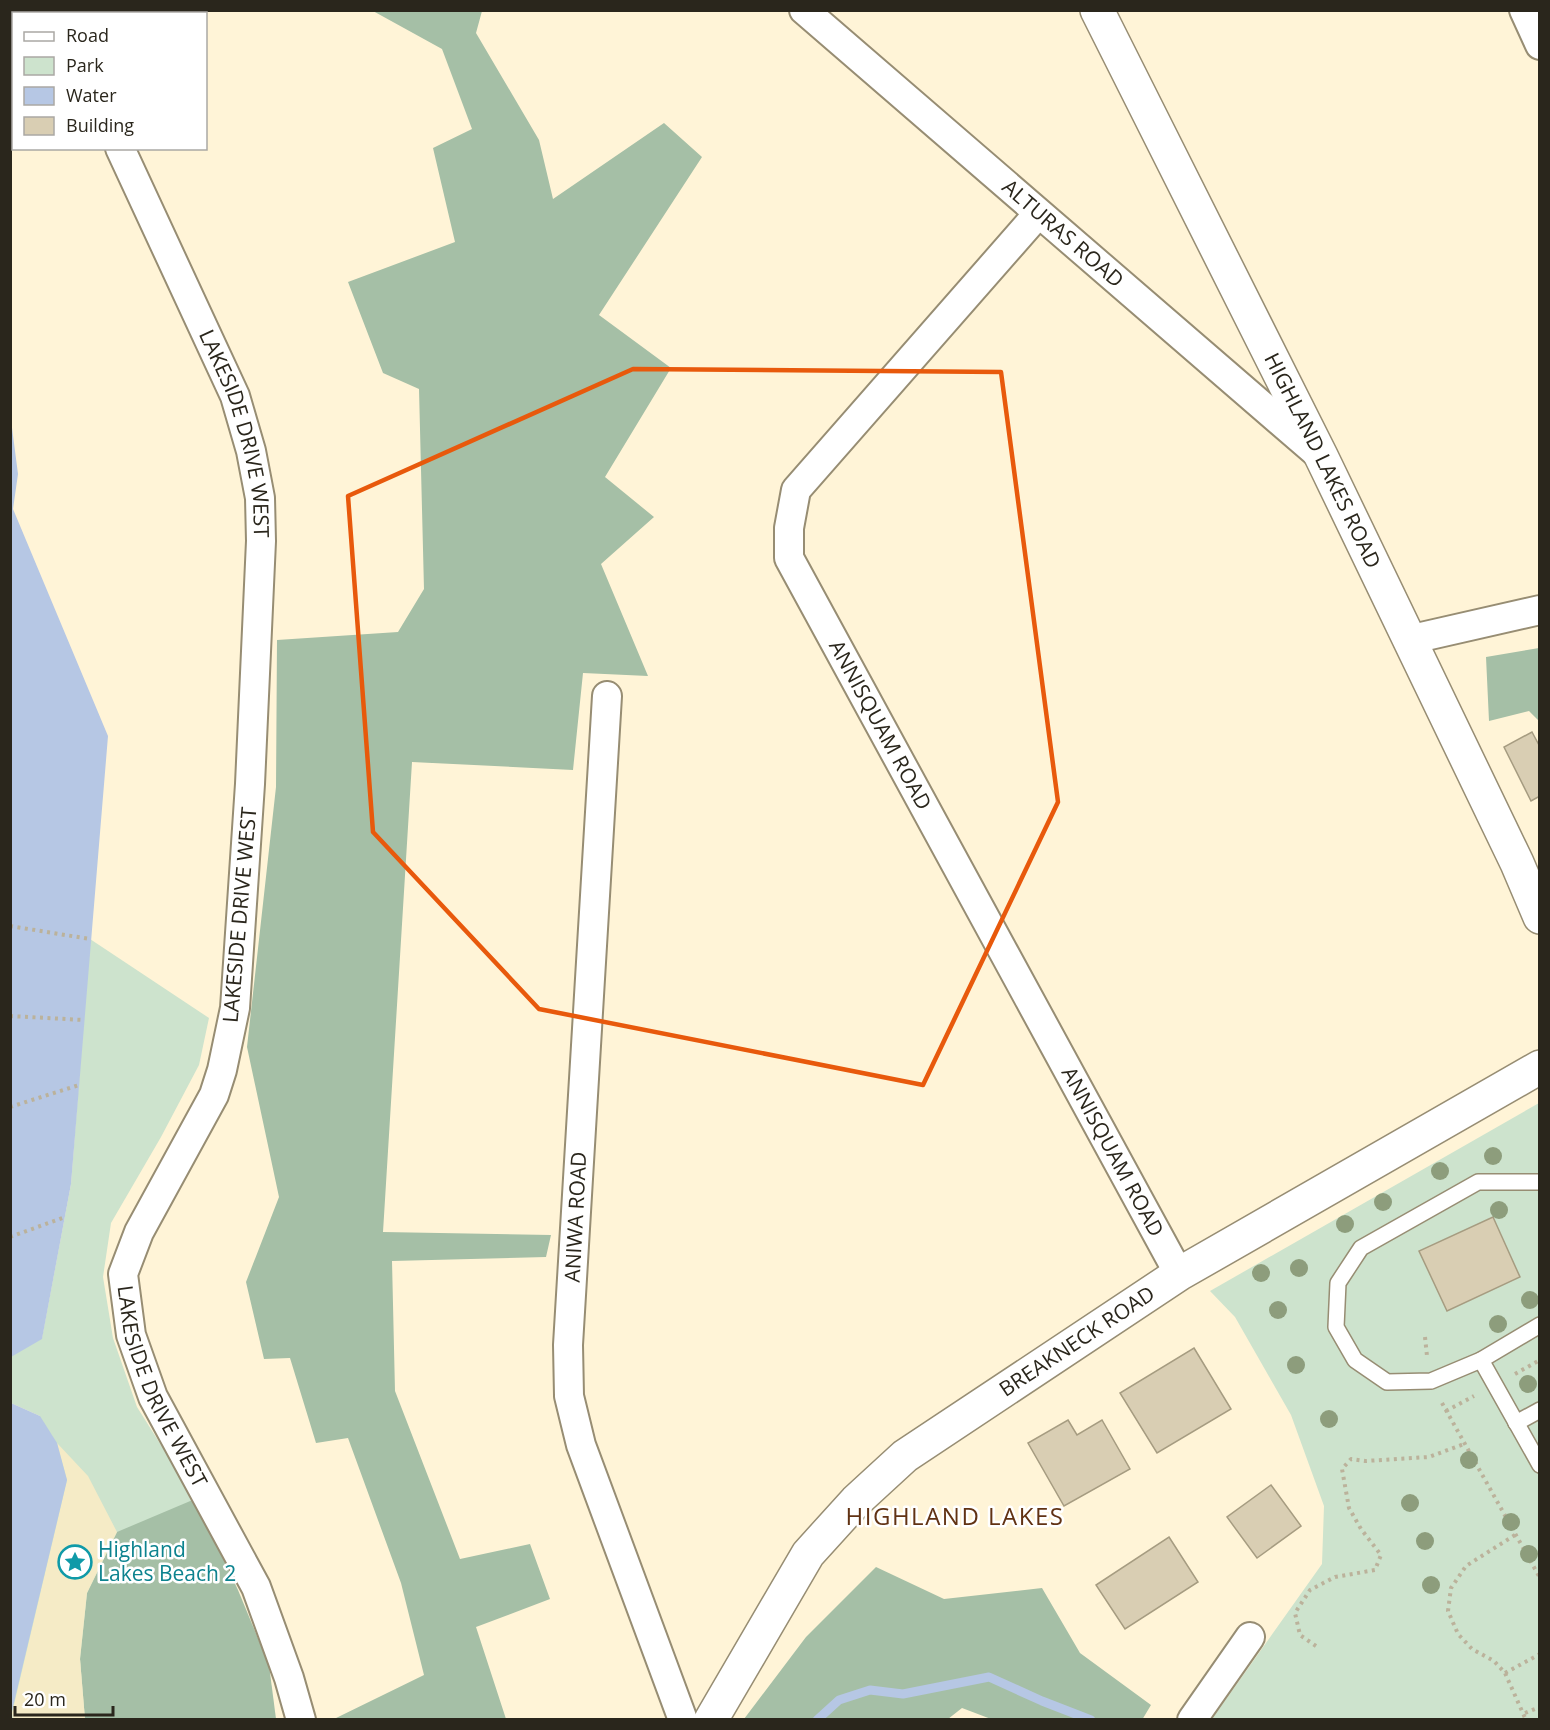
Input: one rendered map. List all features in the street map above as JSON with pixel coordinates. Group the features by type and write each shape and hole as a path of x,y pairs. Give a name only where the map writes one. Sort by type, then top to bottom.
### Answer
{"street":[{"name":"ALTURAS ROAD","path":"804,10 1321,456"},
{"name":"HIGHLAND LAKES ROAD","path":"1097,10 1321,456 1517,863 1539,916"},
{"path":"1524,10 1539,45"},
{"name":"LAKESIDE DRIVE WEST","path":"121,150 235,396 251,452 260,498 261,541 250,784 235,1008 222,1071 214,1095 139,1232 123,1274 131,1335 153,1396 256,1587 289,1678 301,1719"},
{"name":"ANNISQUAM ROAD","path":"1038,214 796,490 789,528 789,558 1179,1274"},
{"path":"1408,639 1539,610"},
{"name":"ANIWA ROAD","path":"607,696 568,1345 569,1396 580,1445 683,1719"},
{"name":"BREAKNECK ROAD","path":"711,1719 808,1554 856,1501 906,1456 1179,1274 1539,1067"},
{"path":"1192,1719 1250,1637"}],"lane":[{"path":"1539,1182 1478,1182 1361,1248 1338,1283 1336,1327 1355,1360 1387,1382 1431,1381 1481,1360 1539,1325"},
{"path":"1481,1360 1539,1465"},
{"path":"1516,1423 1539,1410"}],"path":[{"path":"10,926 90,939"},
{"path":"10,1016 84,1020"},
{"path":"10,1107 79,1085"},
{"path":"10,1237 65,1217"},
{"path":"1425,1337 1431,1381 1539,1578"},
{"path":"1316,1646 1300,1635 1295,1613 1310,1590 1335,1577 1375,1570 1381,1555 1348,1508 1342,1469 1351,1459 1365,1461 1429,1457 1464,1444"},
{"path":"1515,1535 1466,1566 1451,1588 1448,1611 1458,1634 1473,1649 1494,1661 1505,1673 1526,1719"},
{"path":"1505,1673 1539,1654"},
{"path":"1524,1713 1539,1707"}],"highlighted area":[{"path":"633,369 1001,372 1058,802 923,1085 539,1009 373,832 348,496"}],"green space":[{"path":"373,11 482,11 476,33 539,140 553,199 664,123 702,157 599,315 671,368 605,477 654,517 601,564 648,676 583,673 573,770 412,762 383,1232 551,1235 546,1257 392,1261 395,1391 460,1559 530,1544 550,1599 476,1627 506,1719 334,1719 424,1675 401,1583 348,1438 316,1443 290,1358 264,1359 246,1282 279,1197 247,1047 276,787 277,640 398,632 424,589 419,389 383,373 348,282 455,242 433,148 472,129 442,49"},
{"path":"1539,648 1539,721 1529,711 1489,721 1486,657"},
{"path":"90,939 209,1018 199,1065 161,1137 111,1223 103,1277 113,1338 137,1407 195,1499 80,1659 85,1719 11,1719 40,1416 11,1403 10,1357 42,1338 71,1184"},
{"path":"1539,1103 1539,1719 1212,1719 1322,1564 1324,1506 1291,1415 1235,1317 1210,1291"},
{"path":"195,1499 238,1590 269,1665 276,1719 85,1720 80,1659 87,1593 117,1532"},
{"path":"876,1567 944,1599 1042,1588 1080,1653 1151,1705 1142,1720 991,1719 962,1708 948,1719 744,1719 806,1637"}],"sand":[{"name":"Highland Lakes Beach 2","path":"57,1443 88,1476 117,1532 87,1593 80,1659 85,1719 13,1719 12,1713 67,1480"}],"water":[{"path":"11,420 18,474 13,509 108,736 71,1184 42,1339 11,1357"},
{"path":"11,1403 40,1416 57,1443 67,1480 11,1715"}],"building":[{"path":"1532,732 1540,747 1540,796 1531,801 1504,747"},
{"path":"1493,1217 1520,1277 1447,1311 1419,1251"},
{"path":"1194,1348 1231,1409 1157,1453 1120,1393"},
{"path":"1068,1420 1077,1435 1102,1420 1130,1469 1064,1506 1028,1443"},
{"path":"1271,1485 1301,1526 1257,1558 1227,1517"},
{"path":"1169,1537 1198,1582 1125,1629 1096,1585"}],"waterway":[{"path":"817,1720 839,1700 870,1690 903,1694 989,1677 1091,1720"}],"place":[{"name":"Highland Lakes Beach 2","path":"75,1562"}],"district":[{"name":"HIGHLAND LAKES","path":"955,1517"}]}
